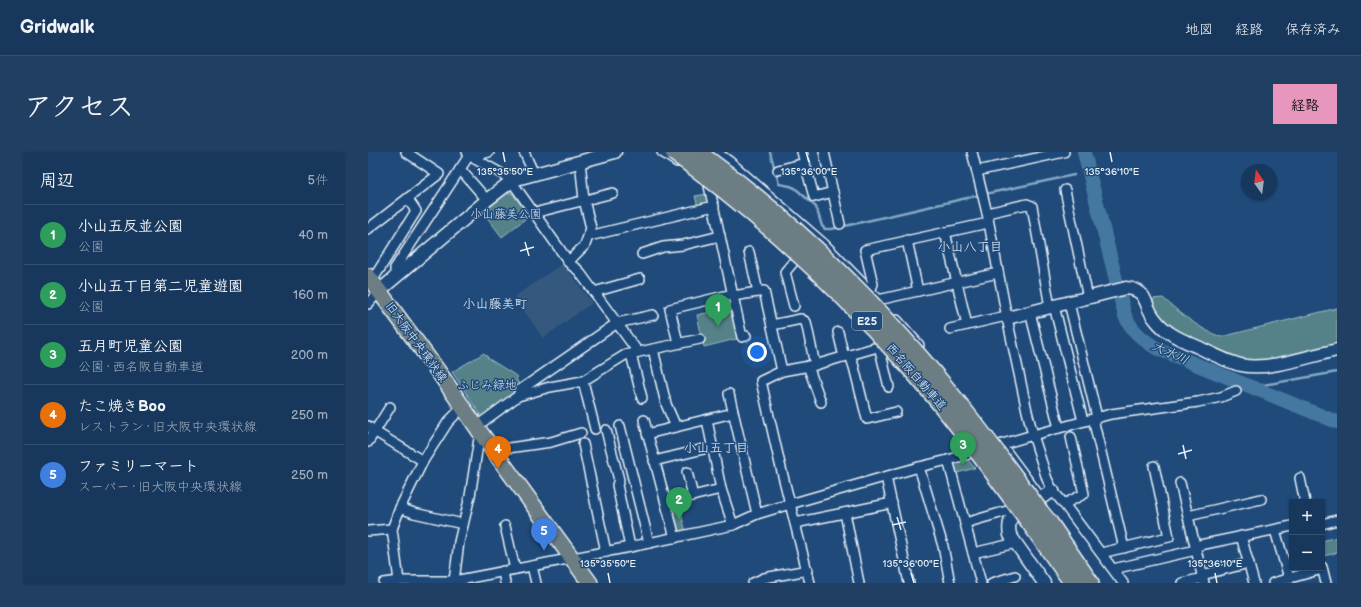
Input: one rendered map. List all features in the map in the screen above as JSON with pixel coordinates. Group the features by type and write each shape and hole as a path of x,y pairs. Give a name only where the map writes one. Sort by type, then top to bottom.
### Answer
{"highway":[{"name":"西名阪自動車道","path":"674,152 738,200 781,236 859,313 905,362 1090,583"},
{"name":"西名阪自動車道","path":"697,152 758,198 800,234 874,308 930,369 979,430 1032,513 1073,583"},
{"path":"1032,513 1077,552 1100,583"}],"main road":[{"name":"旧大阪中央環状線","path":"373,283 590,583"}],"street":[{"path":"470,154 489,152"},
{"path":"524,152 534,174"},
{"path":"373,283 395,278 487,200 512,181 615,152"},
{"path":"662,152 709,186 796,259 849,312 880,346 926,399 970,454 1032,513"},
{"path":"716,152 730,162 824,244 909,333 1001,445 1032,513"},
{"path":"802,152 814,196 833,192"},
{"path":"824,152 840,224"},
{"path":"972,152 986,213 1006,317 1033,435 1048,479 1053,491 1123,583"},
{"path":"977,171 1031,156 1064,152"},
{"path":"368,229 439,174 412,154"},
{"path":"395,278 395,268 470,154"},
{"path":"470,154 512,181 568,262 578,270 617,323 634,353 642,398"},
{"path":"568,262 585,245 591,228 584,200 580,162"},
{"path":"778,170 805,163"},
{"path":"460,169 487,200"},
{"path":"709,186 742,337 746,336"},
{"path":"1065,190 1088,298"},
{"path":"534,213 613,193"},
{"path":"368,304 373,283 416,211 408,199"},
{"path":"986,213 1027,204 1032,206 1052,307 1083,422"},
{"path":"589,236 714,206"},
{"path":"870,291 873,284 865,250 988,223"},
{"path":"945,232 967,325"},
{"path":"642,254 663,247 683,245 720,236"},
{"path":"907,240 918,291"},
{"path":"749,252 758,292"},
{"path":"794,306 785,272 796,259"},
{"path":"878,300 998,273"},
{"path":"594,292 640,279"},
{"path":"950,329 1052,307 1124,289 1134,289 1139,291 1143,296 1154,319 1177,338 1239,365 1253,367 1276,364 1337,350"},
{"path":"678,343 670,309 733,295 764,291 782,371"},
{"path":"1069,303 1124,548"},
{"path":"1030,312 1059,428"},
{"path":"518,396 520,390 617,323 653,315"},
{"path":"772,325 801,319 806,322 811,366 821,402"},
{"path":"838,332 847,356 854,367 867,419 896,412"},
{"path":"454,581 459,542 470,496 478,429 518,396 550,387 584,381 625,355 700,339"},
{"path":"810,583 761,381 782,371 811,366 880,346"},
{"path":"880,346 889,387"},
{"path":"653,349 666,404 676,427"},
{"path":"584,381 595,429"},
{"path":"384,583 399,581 431,583 454,581 606,552 733,525 757,514 790,504 1095,418 1154,407 1198,402 1221,397 1236,391"},
{"path":"729,394 757,514"},
{"path":"368,442 371,428 390,407"},
{"path":"399,581 392,529 400,508 423,461 448,422 463,407"},
{"path":"647,434 733,413"},
{"path":"644,420 674,538"},
{"path":"706,420 721,489 733,525"},
{"path":"620,426 649,543"},
{"path":"371,428 423,461"},
{"path":"606,430 619,480 617,485 630,547"},
{"path":"494,450 551,442 581,434"},
{"path":"1064,504 1084,494 1071,437"},
{"path":"583,444 606,552"},
{"path":"654,461 712,447"},
{"path":"948,460 981,583"},
{"path":"1101,553 1169,537 1154,466"},
{"path":"919,467 943,546 950,583"},
{"path":"687,472 689,497 721,489"},
{"path":"886,477 909,583"},
{"path":"1300,478 1304,499"},
{"path":"1180,483 1203,579"},
{"path":"1044,583 1010,535 1009,529 1012,516 1032,513 1053,491"},
{"path":"1188,516 1261,500"},
{"path":"795,523 892,504"},
{"path":"400,508 414,513 463,524"},
{"path":"845,513 859,583"},
{"path":"965,523 1032,513"},
{"path":"1325,523 1337,520"},
{"path":"505,526 515,569"},
{"path":"1113,569 1241,536 1289,527"},
{"path":"368,531 392,529"},
{"path":"1276,530 1289,578"},
{"path":"1241,536 1254,583"},
{"path":"973,553 1016,543"},
{"path":"1182,583 1203,579 1248,563"},
{"path":"532,566 536,583"},
{"path":"753,583 764,578 775,580 808,570"},
{"path":"1272,583 1312,571"},
{"path":"1323,571 1326,583"},
{"path":"503,572 505,583"},
{"path":"992,583 1015,576"}],"shaded area":[{"path":"563,263 592,303 543,338 514,297"}],"green space":[{"name":"小山藤美公園","path":"508,193 512,193 529,216 502,237 483,212"},
{"path":"708,194 709,203 698,208 695,196"},
{"path":"1163,298 1197,325 1221,337 1337,308 1337,344 1262,362 1249,362 1184,337 1163,322 1152,299"},
{"path":"733,307 740,338 704,347 697,315"},
{"name":"ふじみ緑地","path":"484,353 489,359 518,377 516,379 521,387 516,393 482,417 452,372"},
{"path":"965,458 975,468 957,473 954,461"},
{"path":"679,506 686,532 679,532 673,508"},
{"path":"1337,537 1337,553 1325,556 1325,540"}],"waterway":[{"path":"770,152 779,184 795,188 816,207 822,226 825,229 832,229 980,195"},
{"name":"大水川","path":"1084,152 1125,316 1134,331 1156,348 1337,422"},
{"path":"985,194 1074,175"},
{"path":"1252,387 1337,372"}],"place":[{"name":"小山五反並公園","path":"718,327"},
{"name":"五月町児童公園","path":"963,465"},
{"name":"たこ焼きBoo","path":"498,469"},
{"name":"小山五丁目第二児童遊園","path":"679,520"},
{"name":"ファミリーマート","path":"544,551"}],"district":[{"name":"小山八丁目","path":"970,247"},
{"name":"小山藤美町","path":"495,304"},
{"name":"小山五丁目","path":"716,448"}]}
